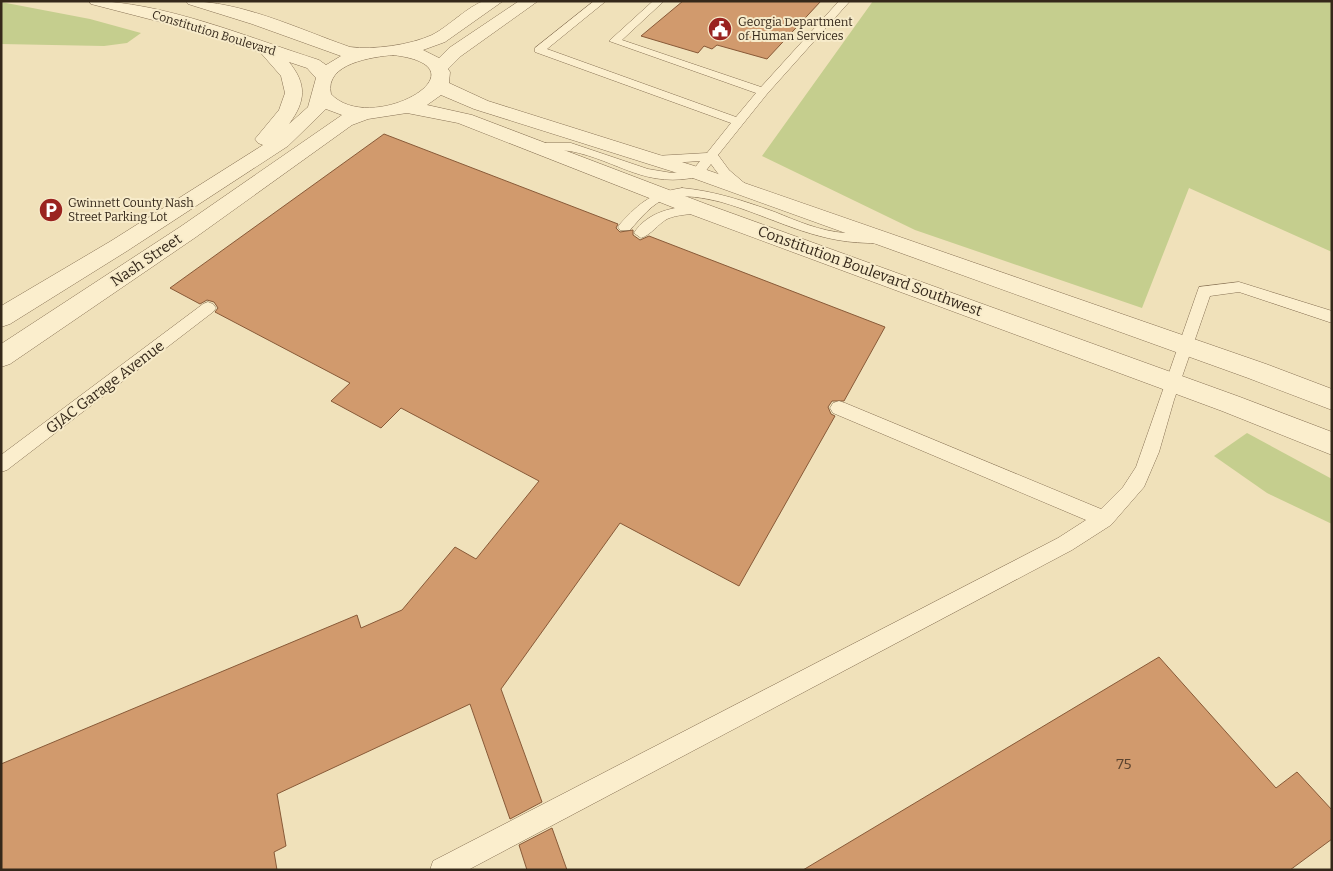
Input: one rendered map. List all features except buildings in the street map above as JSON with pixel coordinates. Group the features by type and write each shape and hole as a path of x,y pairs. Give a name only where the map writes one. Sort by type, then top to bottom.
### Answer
{"street":[{"name":"Constitution Boulevard","path":"97,1 190,24 313,64 321,70 323,87 331,104 338,108 365,113"},
{"name":"Constitution Boulevard","path":"194,1 258,20 347,52 362,54"},
{"path":"323,87 333,68 362,54 378,51 407,50 439,38 495,1"},
{"path":"365,113 406,107 422,100 455,52 530,1"},
{"path":"239,168 278,127 288,112 295,93 292,77 266,50"},
{"path":"407,50 427,56 451,93 481,105 655,160 692,166 744,190 1187,346 1332,400"},
{"name":"Nash Street","path":"1,318 119,246 239,168 262,156 303,124 317,109 323,87"},
{"name":"Constitution Boulevard Southwest","path":"406,107 456,116 663,196 1173,383 1332,444"},
{"name":"Nash Street","path":"1,357 188,232 345,122 365,113"}],"lane":[{"path":"601,1 539,50 739,122"},
{"path":"659,1 614,41 764,92"},
{"path":"536,147 571,146 646,173 672,177 712,156 764,92 845,1"},
{"path":"712,156 724,173 744,190"},
{"path":"625,181 643,195 640,210"},
{"path":"625,227 640,210 663,196 691,192 727,201 836,237 882,239"},
{"path":"641,233 656,218 668,212 698,209"},
{"path":"442,870 1065,544 1104,519 1124,498 1144,471 1204,291 1239,287 1332,317"},
{"name":"GJAC Garage Avenue","path":"1,465 208,308"},
{"path":"839,408 1104,519"}],"green space":[{"path":"873,1 1332,2 1332,252 1189,188 1142,308 915,230 762,156"},
{"path":"1,2 90,19 141,33 127,43 104,46 1,44"},
{"path":"1247,433 1332,479 1332,524 1267,493 1214,456"}],"place":[{"name":"Georgia Department of Human Services","path":"720,29"},
{"name":"Gwinnett County Nash Street Parking Lot","path":"51,210"}]}
